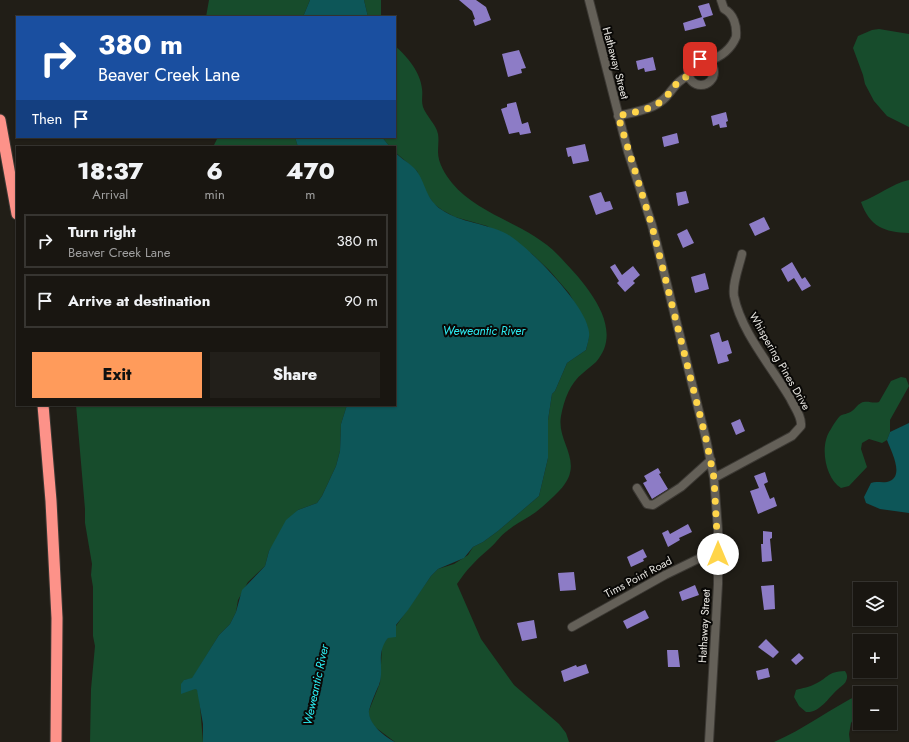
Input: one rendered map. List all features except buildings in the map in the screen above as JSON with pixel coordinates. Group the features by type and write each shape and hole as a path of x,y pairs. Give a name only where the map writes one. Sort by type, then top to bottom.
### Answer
{"highway":[{"path":"0,120 16,208"},
{"path":"43,406 57,618 56,742"}],"street":[{"name":"Hathaway Street","path":"589,0 618,116 652,226 711,460 714,478 718,554 709,742"},
{"path":"688,76 689,67 692,63 700,59 715,59 726,50 736,37 734,20 728,11 724,9 720,0"},
{"path":"688,76 697,85 709,83 715,72 714,67 708,60"},
{"path":"618,116 654,105 665,98 675,84 688,76"},
{"name":"Whispering Pines Drive","path":"714,478 792,436 801,426 801,418 787,393 752,339 734,297 736,277 742,254"},
{"path":"637,488 647,504 653,505 681,488 711,460"},
{"name":"Tims Point Road","path":"572,627 666,575 700,558 718,554"}],"green space":[{"path":"209,0 310,0 303,16 206,16"},
{"path":"364,0 381,0 381,16 368,16"},
{"path":"879,29 909,34 909,127 887,116 874,101 865,84 853,48 858,36 872,30"},
{"path":"396,47 409,60 419,77 422,89 423,107 438,134 439,160 444,172 452,183 476,204 533,235 546,244 558,255 589,291 598,305 604,320 607,334 604,348 596,362 574,382 568,392 562,410 561,426 571,462 567,481 542,507 502,535 472,565 457,584 481,639 514,685 559,724 566,733 569,742 395,742 375,727 368,713 380,683 382,646 431,576 438,569 454,564 468,555 473,547 498,531 539,496 548,458 548,420 552,394 555,391 567,363 586,350 589,337 587,325 569,293 549,270 532,254 487,226 455,217 434,204 425,191 417,171 396,153 396,146 389,146 383,138 396,138"},
{"path":"218,138 295,138 298,146 214,146"},
{"path":"909,180 909,233 885,229 874,223 861,202 896,184"},
{"path":"901,377 906,378 909,386 890,420 890,432 887,440 882,443 869,439 862,443 861,449 867,467 849,486 841,488 835,483 828,469 825,452 827,436 840,416 850,412 863,402 879,402 891,381"},
{"path":"76,406 347,406 341,424 340,451 336,466 322,496 317,503 298,510 269,551 265,566 248,582 238,600 236,612 230,624 219,635 192,679 184,680 197,690 199,694 203,742 90,742 91,689 95,646 93,636 92,564 85,523"},
{"path":"845,671 847,674 847,680 820,708 811,712 806,712 799,706 794,697 796,690 813,685 834,672"},
{"path":"853,698 853,720 849,734 850,742 774,742 796,731"}],"water":[{"path":"310,0 364,0 368,16 303,16"},
{"path":"295,138 383,138 389,146 298,146"},
{"name":"Weweantic River","path":"396,153 416,170 429,196 436,206 457,218 499,230 517,241 529,251 556,278 568,293 586,321 589,339 586,350 567,363 555,391 552,394 548,420 548,458 539,496 498,531 473,547 464,558 438,569 431,576 396,625 396,637 388,638 384,644 381,655 381,679 369,713 375,726 383,734 395,742 203,742 203,724 197,690 195,689 181,694 181,684 184,680 192,678 219,635 230,624 236,612 242,590 265,566 269,551 286,520 298,510 317,503 322,496 336,466 340,451 341,424 347,406 396,406"},
{"path":"909,423 909,513 880,509 866,503 864,497 871,483 887,482 893,479 896,475 896,464 887,440 890,432"}],"route":[{"path":"700,59 695,60 692,63 689,67 688,76 680,79 660,102 646,109 618,116 652,226 711,460 718,530 718,554"}]}
